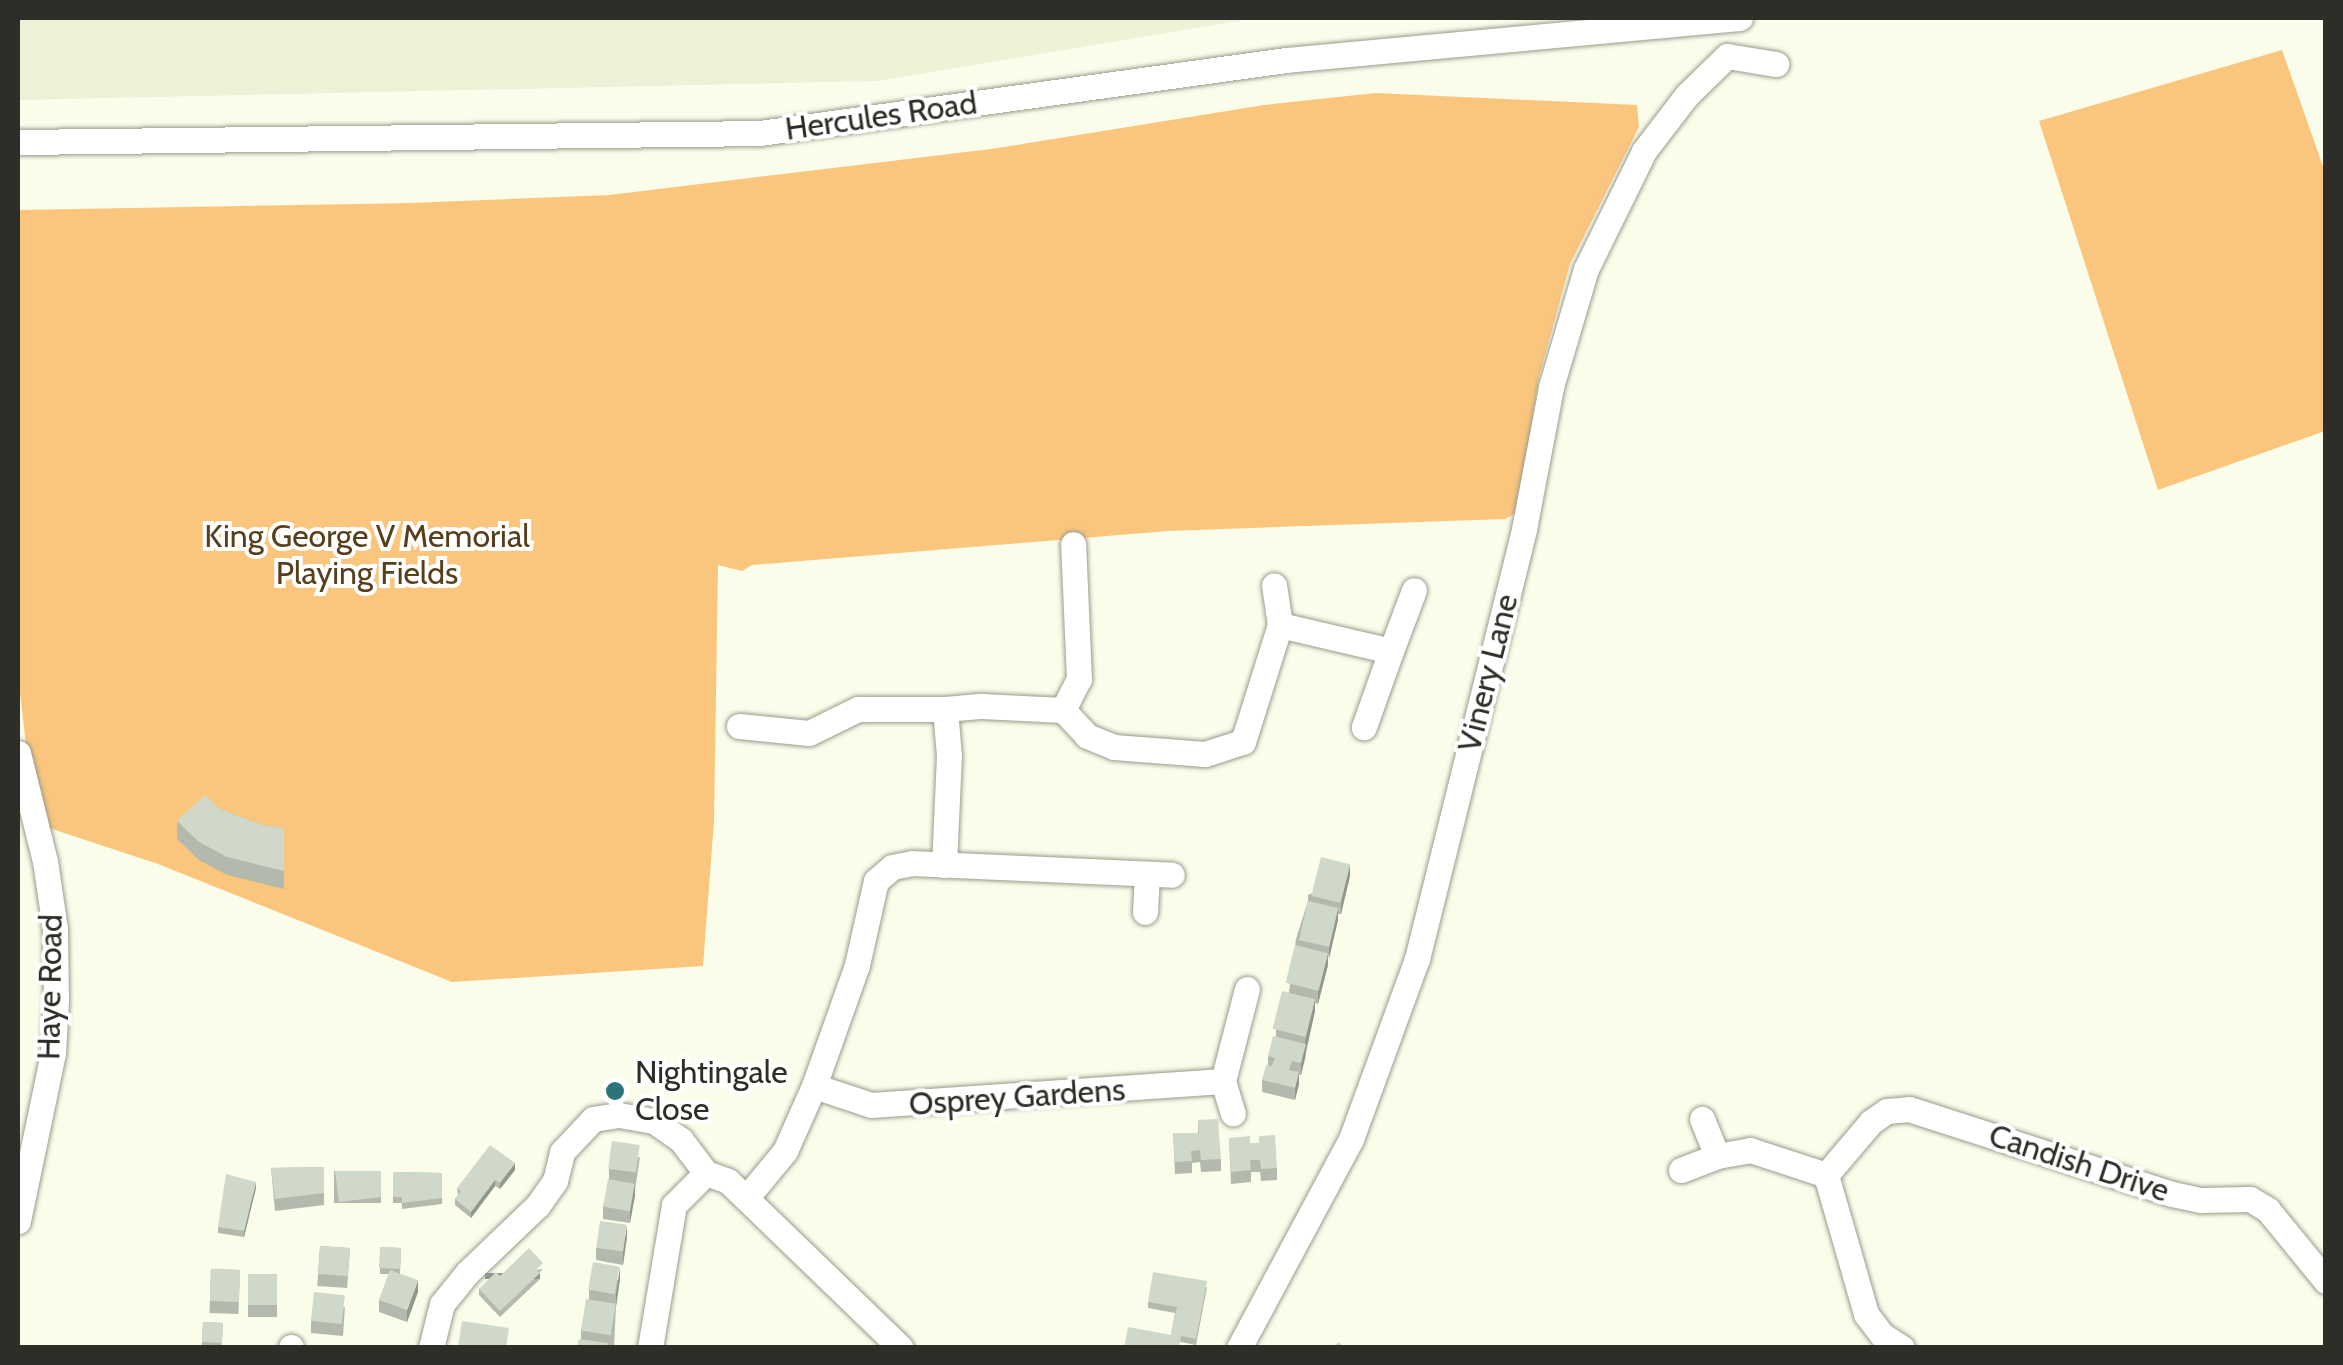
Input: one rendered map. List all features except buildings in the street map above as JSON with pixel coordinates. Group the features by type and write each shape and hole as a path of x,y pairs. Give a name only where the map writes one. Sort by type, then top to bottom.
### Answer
{"street":[{"name":"Hercules Road","path":"18,142 760,133 1286,60 1740,18"},
{"name":"Vinery Lane","path":"1239,1348 1350,1139 1418,958 1524,529 1551,386 1586,269 1644,152 1688,95 1727,56 1776,64"},
{"path":"1063,710 1079,679 1073,544"},
{"path":"740,726 809,732 858,709 1063,710 1087,736 1114,748 1205,754 1243,742 1280,624 1274,585"},
{"path":"1364,727 1414,590"},
{"path":"1280,624 1391,651"},
{"path":"944,865 949,756 945,709"},
{"name":"Haye Road","path":"18,753 45,861 56,929 53,1053 27,1138 18,1221"},
{"path":"747,1198 785,1151 814,1086 856,966 876,881 892,867 944,865 1160,875 1144,912"},
{"path":"1233,1113 1223,1081 1247,989"},
{"name":"Osprey Gardens","path":"814,1086 871,1106 1223,1081"},
{"name":"Candish Drive","path":"1826,1175 1871,1122 1887,1111 1908,1109 2172,1194 2201,1200 2250,1198 2268,1210 2326,1281"},
{"path":"432,1348 442,1304 467,1273 538,1206 555,1180 562,1152 594,1119 619,1115 654,1121 681,1140 706,1173 728,1181 747,1198 901,1348"},
{"path":"1702,1119 1717,1156"},
{"path":"1680,1170 1717,1156 1750,1150 1826,1175 1866,1314 1882,1335 1902,1348"},
{"path":"650,1348 674,1205 706,1173"}],"shaded area":[{"path":"18,18 1256,18 877,81 18,100"}],"green space":[{"path":"2282,50 2325,172 2325,431 2158,490 2039,121"},
{"name":"King George V Memorial Playing Fields","path":"1376,93 1637,105 1639,127 1570,264 1539,377 1518,512 1505,519 1168,531 752,565 742,571 718,565 714,821 703,966 452,982 158,864 43,826 28,763 18,675 18,210 609,195 991,149 1264,105"}],"place":[{"name":"Nightingale Close","path":"615,1091"}]}
